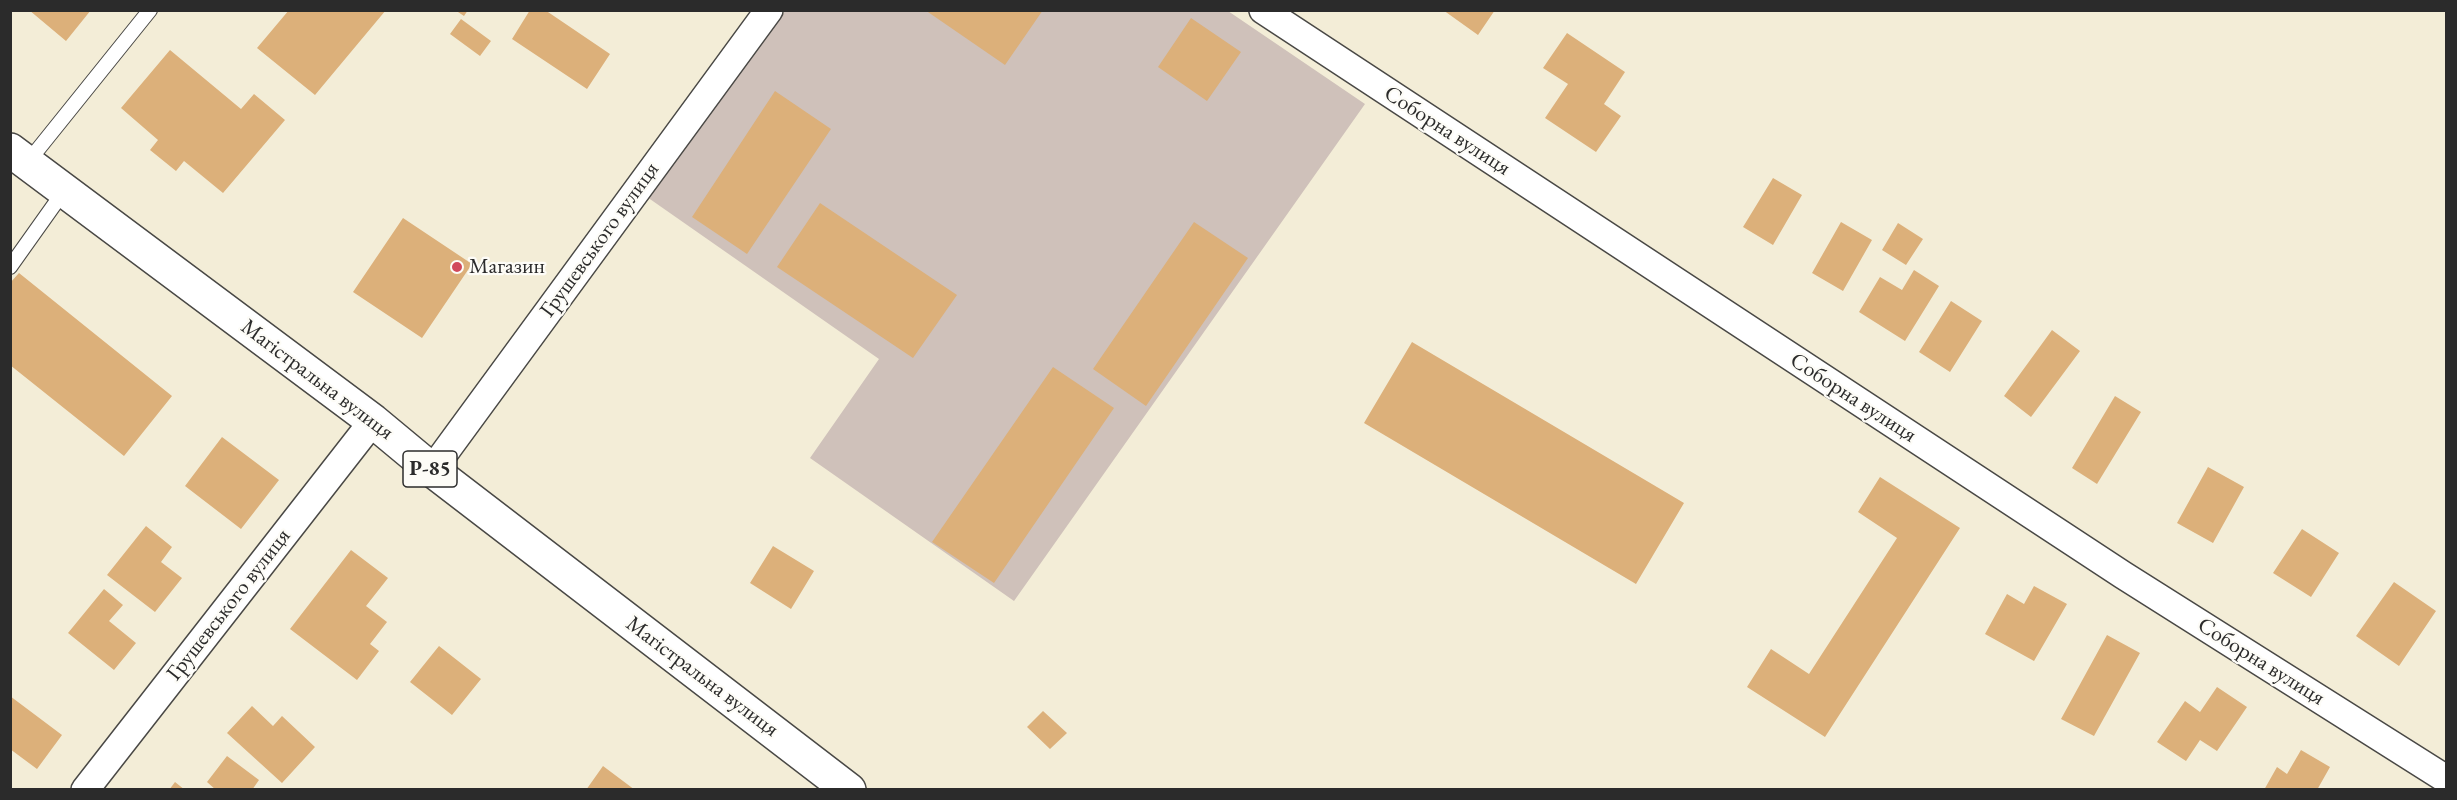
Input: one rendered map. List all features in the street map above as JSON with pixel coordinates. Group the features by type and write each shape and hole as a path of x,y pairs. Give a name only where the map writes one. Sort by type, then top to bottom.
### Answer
{"main road":[{"name":"Магістральна вулиця","path":"19,157 373,421 432,470 849,789"}],"street":[{"name":"Грушевського вулиця","path":"432,470 769,10"},
{"name":"Соборна вулиця","path":"1263,10 2123,575 2446,778"},
{"name":"Грушевського вулиця","path":"85,789 373,421"}],"lane":[{"path":"19,157 150,10"},
{"path":"10,267 64,191"}],"shaded area":[{"path":"785,11 1228,11 1365,104 1014,601 810,458 879,359 647,197"}],"building":[{"path":"29,10 91,10 66,41"},
{"path":"289,10 386,10 315,95 257,48"},
{"path":"455,10 468,10 464,16"},
{"path":"530,10 545,10 610,54 587,89 512,39"},
{"path":"925,10 1043,10 1005,65"},
{"path":"1443,10 1495,10 1478,35"},
{"path":"1191,18 1241,52 1207,101 1158,67"},
{"path":"461,19 491,41 480,56 450,34"},
{"path":"1567,33 1625,72 1604,104 1621,116 1596,152 1545,118 1568,84 1543,68"},
{"path":"170,50 241,109 254,94 285,120 223,193 184,161 176,171 150,150 158,140 121,108"},
{"path":"775,91 831,129 747,254 692,217"},
{"path":"1773,178 1802,195 1773,245 1743,227"},
{"path":"820,203 957,295 913,358 777,267"},
{"path":"403,218 472,264 422,338 353,292"},
{"path":"1194,222 1248,258 1146,406 1093,369"},
{"path":"1841,222 1872,240 1843,291 1812,273"},
{"path":"1898,223 1923,239 1906,265 1882,250"},
{"path":"1914,270 1939,286 1905,341 1859,312 1880,277 1902,290"},
{"path":"19,273 172,396 124,456 10,365 10,283"},
{"path":"1951,301 1982,321 1950,372 1919,352"},
{"path":"2052,330 2080,351 2031,417 2004,396"},
{"path":"1412,342 1684,503 1636,584 1364,423"},
{"path":"1053,367 1114,408 994,583 932,542"},
{"path":"2115,396 2141,412 2097,484 2072,468"},
{"path":"222,437 279,480 241,529 185,486"},
{"path":"2208,467 2244,487 2213,543 2177,523"},
{"path":"1880,477 1960,528 1825,737 1747,687 1771,649 1809,674 1897,538 1858,512"},
{"path":"146,526 172,547 161,562 182,578 155,612 107,575"},
{"path":"2302,529 2339,553 2311,597 2273,573"},
{"path":"773,546 814,571 791,609 750,583"},
{"path":"351,550 388,578 366,606 387,622 370,644 379,651 357,680 290,629"},
{"path":"2394,582 2436,611 2399,666 2356,636"},
{"path":"2034,586 2067,604 2034,661 1985,634 2007,594 2024,604"},
{"path":"104,589 123,605 109,621 136,643 114,670 68,633"},
{"path":"2107,635 2140,653 2094,736 2061,719"},
{"path":"439,646 481,679 452,715 410,682"},
{"path":"2217,687 2247,707 2217,751 2200,740 2186,761 2157,742 2185,701 2200,712"},
{"path":"10,696 62,735 37,769 10,749"},
{"path":"252,706 273,726 282,716 315,747 282,783 227,733"},
{"path":"1043,711 1067,733 1050,749 1027,727"},
{"path":"2301,750 2330,767 2317,790 2264,790 2277,767 2287,774"},
{"path":"227,756 259,780 252,790 216,790 207,782"},
{"path":"603,766 635,790 586,790"},
{"path":"175,782 185,790 169,790"}],"place":[{"name":"Магазин","path":"457,267"}]}
